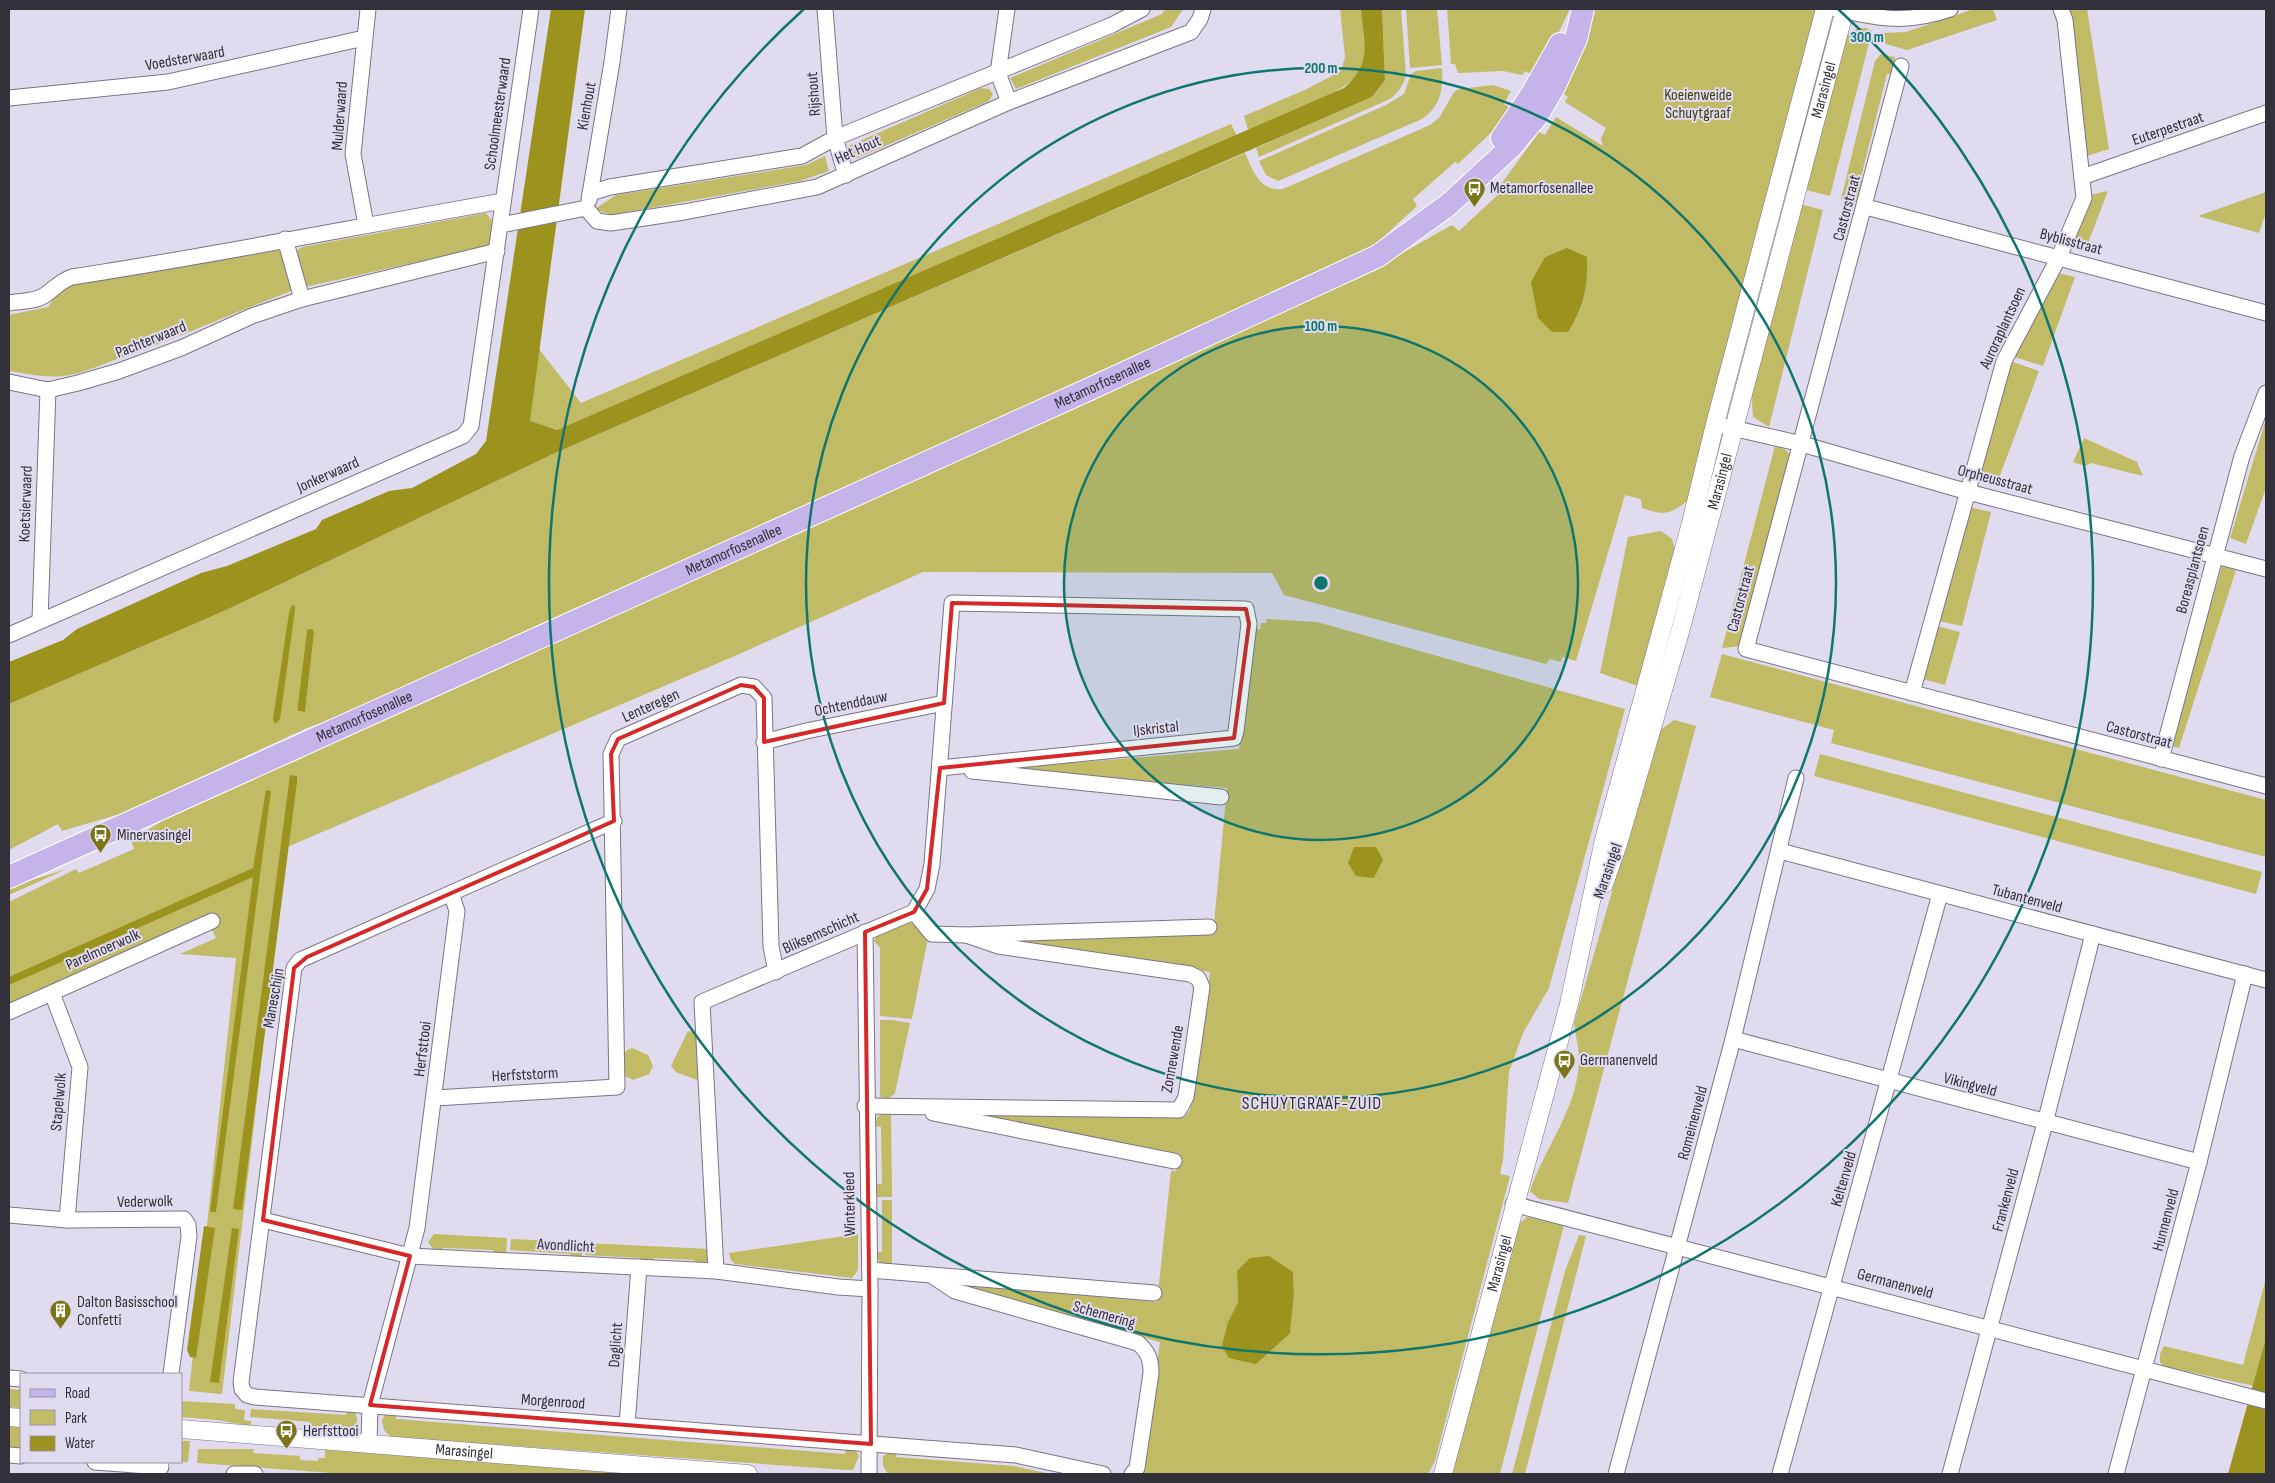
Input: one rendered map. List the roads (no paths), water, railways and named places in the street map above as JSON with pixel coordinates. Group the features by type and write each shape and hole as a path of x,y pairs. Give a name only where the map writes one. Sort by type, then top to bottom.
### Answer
{"main road":[{"name":"Metamorfosenallee","path":"1448,205 1500,140 1532,94 1578,9"},
{"name":"Metamorfosenallee","path":"9,877 1378,256 1448,205 1512,147 1537,116 1555,86 1576,39 1582,9"}],"street":[{"name":"Mulderwaard","path":"366,225 354,154 368,9"},
{"name":"Schoolmeesterwaard","path":"508,223 503,202 531,9"},
{"name":"Kienhout","path":"586,208 619,9"},
{"name":"Rijshout","path":"825,9 835,138 846,175"},
{"path":"1007,9 998,72 1009,102"},
{"name":"Het Hout","path":"590,193 610,187 802,156 835,138 1112,25 1142,9"},
{"name":"Het Hout","path":"586,208 597,221 611,223 684,212 817,187 1009,102 1191,32 1200,19 1203,9"},
{"name":"Marasingel","path":"1442,1469 1568,1004 1604,840 1690,527 1714,424 1825,9"},
{"path":"1842,9 1902,20 1921,18 1950,9"},
{"name":"Marasingel","path":"1581,950 1618,844 1680,632 1736,430 1842,9"},
{"name":"Auroraplantsoen","path":"1912,692 2004,361 2058,257 2084,198 2065,20 2061,9"},
{"name":"Voedsterwaard","path":"9,98 165,83 364,38"},
{"name":"Castorstraat","path":"1901,66 1866,207 1746,649 2266,786"},
{"name":"Euterpestraat","path":"2082,177 2266,113"},
{"path":"9,303 37,299 44,296 62,280 72,277 183,260 285,239 503,202"},
{"name":"Byblisstraat","path":"1866,207 2266,313"},
{"path":"508,223 586,208"},
{"name":"Jonkerwaard","path":"9,635 463,436 471,426 475,415 497,251 508,223"},
{"path":"285,239 302,299"},
{"name":"Pachterwaard","path":"9,382 48,390 119,371 181,348 259,314 302,299 497,251"},
{"name":"Koetsierwaard","path":"40,620 48,390"},
{"name":"Boreasplantsoen","path":"2161,759 2242,456 2266,393"},
{"name":"Orpheusstraat","path":"1714,424 1802,444 1968,492 2266,569"},
{"name":"IJskristal","path":"940,768 1234,738 1249,624 1246,609 952,604 944,703"},
{"name":"Lenteregen","path":"618,1087 614,822 611,754 618,739 741,685 754,687 764,698 771,946 776,972"},
{"path":"914,912 927,889 940,768 944,703"},
{"name":"Ochtenddauw","path":"764,742 806,731 944,703"},
{"path":"940,768 1221,796"},
{"name":"Romeinenveld","path":"1616,1474 1733,1040 1780,851 1796,778"},
{"name":"Maneschijn","path":"241,1382 294,968 300,960 614,822"},
{"name":"Tubantenveld","path":"1780,851 2266,980"},
{"name":"Herfsttooi","path":"369,1444 370,1405 417,1228 435,1098 457,911 451,893"},
{"name":"Keltenveld","path":"1780,1474 1890,1082 1940,894"},
{"name":"Bliksemschicht","path":"716,1271 702,1002 914,912"},
{"name":"Zonnewende","path":"914,912 932,934 966,936 1210,927"},
{"name":"Parelmoerwolk","path":"9,1012 212,921"},
{"name":"Winterkleed","path":"865,932 866,1106 870,1270 871,1444 869,1474"},
{"name":"Frankenveld","path":"1950,1474 2045,1123 2093,934"},
{"name":"Zonnewende","path":"866,1106 1179,1110 1186,1097 1202,987 1198,978 1190,974 998,946 966,936"},
{"name":"Hunnenveld","path":"2116,1474 2145,1371 2199,1162 2245,974"},
{"name":"Stapelwolk","path":"52,993 80,1067 67,1220"},
{"name":"Vikingveld","path":"1733,1040 2199,1162"},
{"name":"Herfststorm","path":"435,1098 618,1087"},
{"name":"Zonnewende","path":"908,1106 941,1115 1174,1161"},
{"name":"Germanenveld","path":"1514,1204 1678,1248 1832,1286 2145,1371 2266,1401"},
{"name":"Vederwolk","path":"9,1215 67,1220 184,1219 188,1225 189,1236 171,1373"},
{"name":"Avondlicht","path":"263,1220 410,1256 716,1271 838,1287 870,1289"},
{"name":"Daglicht","path":"627,1425 639,1267"},
{"name":"Schemering","path":"870,1270 1154,1293"},
{"name":"Schemering","path":"931,1275 955,1291 1138,1343 1151,1360 1151,1373 1137,1468 1132,1474"},
{"name":"Morgenrood","path":"241,1382 242,1389 249,1396 871,1444"},
{"name":"Marasingel","path":"182,1429 748,1474"},
{"path":"871,1444 1016,1455 1103,1474"},
{"path":"108,1463 161,1467"},
{"path":"234,1474 255,1474"}],"water":[{"path":"551,9 585,9 530,421 557,430 1344,88 1359,70 1365,52 1361,9 1382,9 1385,80 1372,97 553,454 224,611 9,704 9,662 63,640 77,629 201,573 227,566 316,529 322,520 389,491 412,488 476,454 486,441"},
{"path":"1567,248 1587,257 1586,287 1578,313 1568,332 1552,332 1538,318 1531,282 1545,257"},
{"path":"292,605 295,606 295,610 280,719 275,724 273,719 289,613"},
{"path":"313,629 314,633 305,712 298,711 298,703 307,630"},
{"path":"290,775 297,776 297,782 242,1210 233,1209"},
{"path":"266,790 271,791 216,1212 210,1212 253,877 9,985 9,977 253,868"},
{"path":"1354,847 1376,847 1383,860 1374,878 1356,876 1348,863"},
{"path":"204,1226 215,1228 196,1358 190,1357 187,1350"},
{"path":"232,1228 239,1229 219,1383 210,1382"},
{"path":"1269,1256 1293,1272 1294,1295 1290,1333 1256,1364 1229,1358 1222,1346 1228,1322 1238,1302 1237,1271 1250,1258"},
{"path":"2266,1338 2266,1474 2228,1474"}],"place":[{"name":"Metamorfosenallee","path":"1474,207"},
{"name":"Minervasingel","path":"101,854"},
{"name":"Germanenveld","path":"1564,1079"},
{"name":"Dalton Basisschool Confetti","path":"61,1330"},
{"name":"Herfsttooi","path":"287,1450"}],"district":[{"name":"SCHUYTGRAAF-ZUID","path":"1312,1103"}],"park label":[{"name":"Koeienweide Schuytgraaf","path":"1698,104"}]}
